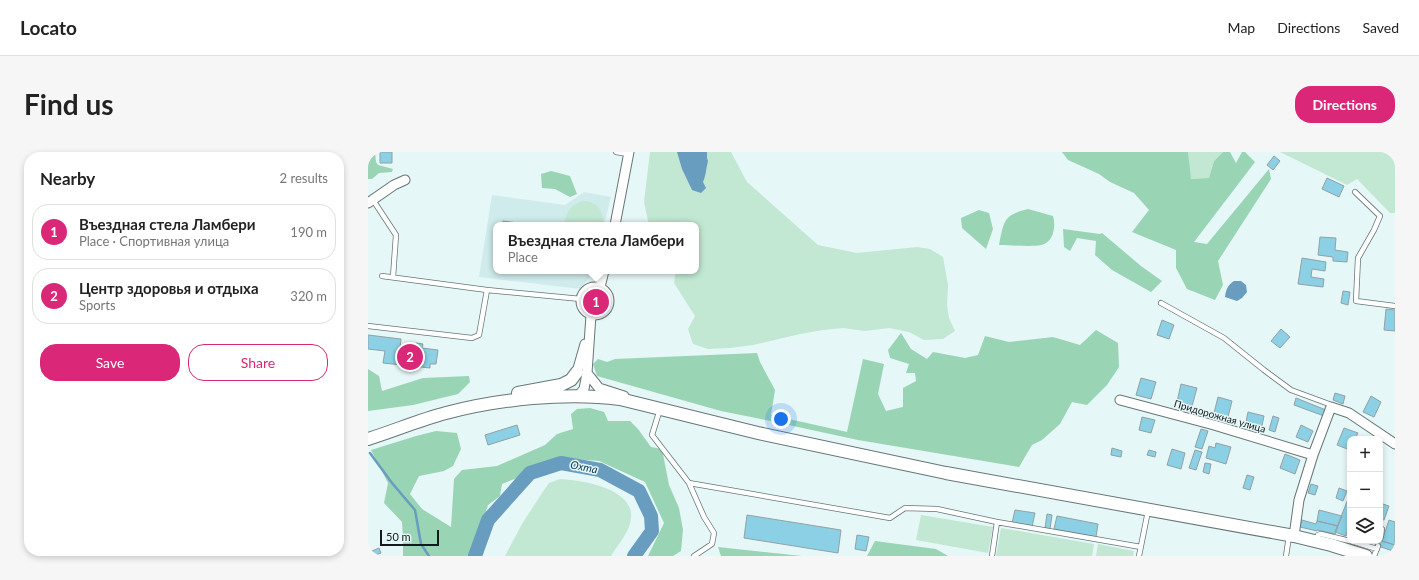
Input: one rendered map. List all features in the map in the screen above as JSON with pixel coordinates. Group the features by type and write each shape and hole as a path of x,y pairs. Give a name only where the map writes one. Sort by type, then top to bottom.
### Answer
{"main road":[{"path":"578,396 573,387 582,373"},
{"path":"493,404 512,394 561,385 582,373"},
{"path":"368,439 445,413 493,404 547,397 598,396 634,402 758,433 938,471 1292,536 1366,556"}],"street":[{"path":"616,222 628,153"},
{"path":"371,201 394,185 406,180"},
{"path":"600,287 603,274"},
{"path":"591,319 584,310 581,295 592,286 600,287 606,291 610,298 609,306 604,312 591,319 582,373 599,388 622,395 634,402"},
{"name":"Придорожная улица","path":"1120,400 1214,425 1313,455"},
{"path":"1292,536 1298,500 1331,407 1349,413 1395,444"}],"lane":[{"path":"616,152 628,153"},
{"path":"1355,192 1380,216 1358,258 1356,301 1395,306"},
{"path":"371,201 396,235 393,277"},
{"path":"382,276 487,290 581,299"},
{"path":"368,326 472,338 479,335 487,290"},
{"path":"1161,303 1224,338 1291,390 1329,404 1331,407"},
{"path":"660,409 652,435 689,483 704,517 714,534 712,544 694,556"},
{"path":"689,483 890,518 905,508 937,509 997,522 1141,547"},
{"path":"1139,556 1148,510"},
{"path":"992,556 997,522"},
{"path":"1315,541 1318,535 1321,534 1347,540"},
{"path":"1286,556 1292,536"},
{"path":"1364,544 1377,547 1374,556"}],"shaded area":[{"path":"584,192 611,197 605,222 493,222 493,274 592,274 581,289 479,277 492,195 565,205"}],"green space":[{"path":"368,152 375,152 376,162 378,165 393,169 392,172 379,173 372,179 368,179"},
{"path":"650,152 731,152 747,182 818,245 857,253 917,247 930,249 943,257 948,285 947,305 949,318 955,331 943,339 924,340 909,332 889,328 865,331 843,328 800,334 753,345 730,348 708,349 693,344 688,329 695,316 674,283 676,274 699,274 699,222 648,222 644,202"},
{"path":"1062,152 1188,152 1191,179 1209,178 1214,161 1223,152 1230,152 1236,163 1242,152 1245,152 1255,162 1194,242 1207,244 1269,169 1271,179 1218,261 1223,285 1215,300 1187,289 1176,268 1176,250 1132,232 1149,210 1134,193 1110,182 1099,174 1068,160"},
{"path":"1188,152 1223,152 1214,161 1209,178 1190,179"},
{"path":"1280,152 1395,152 1395,213 1390,213 1357,179 1347,185"},
{"path":"551,171 570,176 577,194 570,197 555,189 542,188 541,174"},
{"path":"587,201 596,205 601,211 603,222 565,222 569,210 578,203"},
{"path":"1028,209 1053,216 1054,229 1049,241 1037,246 999,245 1006,220 1020,211"},
{"path":"979,210 989,213 993,229 986,249 962,228 961,218"},
{"path":"1063,229 1102,233 1141,266 1162,281 1151,292 1112,270 1095,255 1096,241 1077,238 1070,251 1064,247"},
{"path":"1096,330 1118,343 1119,367 1107,385 1087,405 1072,402 1060,424 1042,440 1032,445 1019,467 858,440 721,411 597,376 593,364 598,359 607,362 615,359 757,353 760,362 775,390 771,415 847,432 863,359 884,364 878,394 886,411 903,407 903,388 916,381 915,373 906,373 909,364 890,358 888,350 901,333 911,349 927,359 933,352 965,358 978,355 985,336 1009,342 1053,337 1080,345"},
{"path":"368,369 379,376 382,391 423,378 469,376 470,382 458,394 413,405 368,411"},
{"path":"590,408 604,412 608,421 630,421 651,447 662,449 669,485 679,508 683,530 681,551 673,556 648,556 664,523 645,482 599,461 561,458 533,467 517,478 502,484 500,496 488,505 472,556 403,556 402,522 384,503 388,483 371,450 436,431 457,433 461,449 453,466 444,471 419,476 410,494 422,509 451,527 454,479 462,470 497,466 545,445 557,434 573,429 571,414 577,409"},
{"path":"560,479 580,481 604,488 624,499 630,508 630,523 623,538 611,556 505,556 522,524 549,483"},
{"path":"921,515 993,527 988,553 916,540"},
{"path":"1001,528 1094,544 1092,556 996,556"},
{"path":"875,541 936,549 948,556 867,556"},
{"path":"1098,544 1134,551 1133,556 1096,556"},
{"path":"718,547 802,556 721,556"}],"water":[{"path":"677,152 707,152 708,161 703,182 706,188 701,193 692,190 682,169"},
{"path":"1234,281 1241,281 1246,285 1247,292 1237,301 1225,297 1230,284"}],"building":[{"path":"380,152 392,152 392,163 380,163"},
{"path":"1274,156 1280,161 1273,170 1267,165"},
{"path":"1327,178 1344,186 1339,197 1322,189"},
{"path":"1320,237 1336,238 1335,250 1348,252 1347,262 1333,261 1333,257 1318,255"},
{"path":"1302,258 1326,262 1325,271 1312,269 1311,277 1324,279 1323,287 1298,284"},
{"path":"1343,291 1350,292 1348,305 1341,303"},
{"path":"1386,309 1395,310 1395,331 1384,330"},
{"path":"1162,320 1174,325 1169,339 1157,335"},
{"path":"1281,329 1290,337 1280,348 1271,341"},
{"path":"368,335 401,339 400,348 415,349 416,343 423,344 422,348 438,350 436,364 430,364 430,368 383,363 385,351 368,349"},
{"path":"1141,378 1156,382 1151,399 1136,395"},
{"path":"1181,384 1197,388 1192,406 1177,402"},
{"path":"1335,393 1345,396 1343,404 1333,400"},
{"path":"1371,396 1381,402 1374,417 1363,412"},
{"path":"1218,397 1232,401 1228,417 1214,413"},
{"path":"1296,398 1326,410 1324,416 1294,405"},
{"path":"1248,412 1264,416 1261,430 1245,427"},
{"path":"1273,416 1279,418 1275,432 1269,430"},
{"path":"1142,417 1155,420 1151,433 1139,430"},
{"path":"517,425 520,435 488,445 485,435"},
{"path":"1301,425 1313,431 1308,442 1296,437"},
{"path":"1344,428 1358,433 1356,436 1347,436 1347,449 1337,445"},
{"path":"1201,429 1208,431 1202,449 1195,447"},
{"path":"1216,443 1231,447 1226,464 1206,458 1209,446 1215,448"},
{"path":"1112,448 1122,451 1121,457 1111,455"},
{"path":"1172,449 1185,453 1181,469 1167,465"},
{"path":"1149,450 1156,452 1155,457 1147,455"},
{"path":"1195,450 1202,452 1196,470 1189,468"},
{"path":"1285,454 1300,460 1295,474 1280,468"},
{"path":"1205,463 1211,464 1209,474 1203,472"},
{"path":"1247,475 1254,477 1250,490 1243,488"},
{"path":"1311,484 1318,486 1315,495 1308,493"},
{"path":"1339,488 1347,491 1343,501 1336,498"},
{"path":"1347,502 1346,536 1335,532"},
{"path":"1383,504 1389,506 1383,520"},
{"path":"1015,510 1035,513 1032,527 1012,523"},
{"path":"1319,510 1342,516 1338,526 1317,521"},
{"path":"1047,514 1052,515 1050,529 1045,528"},
{"path":"747,515 841,530 838,553 744,538"},
{"path":"1057,516 1098,524 1096,537 1054,529"},
{"path":"1302,520 1316,524 1317,521 1338,526 1335,534 1317,531 1300,527"},
{"path":"1389,520 1395,522 1395,545 1383,541"},
{"path":"857,535 869,537 866,551 855,549"},
{"path":"1383,541 1395,545 1393,551 1375,545 1383,544"},
{"path":"379,548 381,553 373,556 372,551"}],"waterway":[{"path":"370,453 392,483 415,510 421,544 429,556"},
{"name":"Охта","path":"475,556 488,520 530,473 561,463 600,470 639,491 651,516 652,531 634,556"}],"place":[{"name":"Въездная стела Ламбери","path":"596,302"},
{"name":"Центр здоровья и отдыха","path":"410,357"}]}
